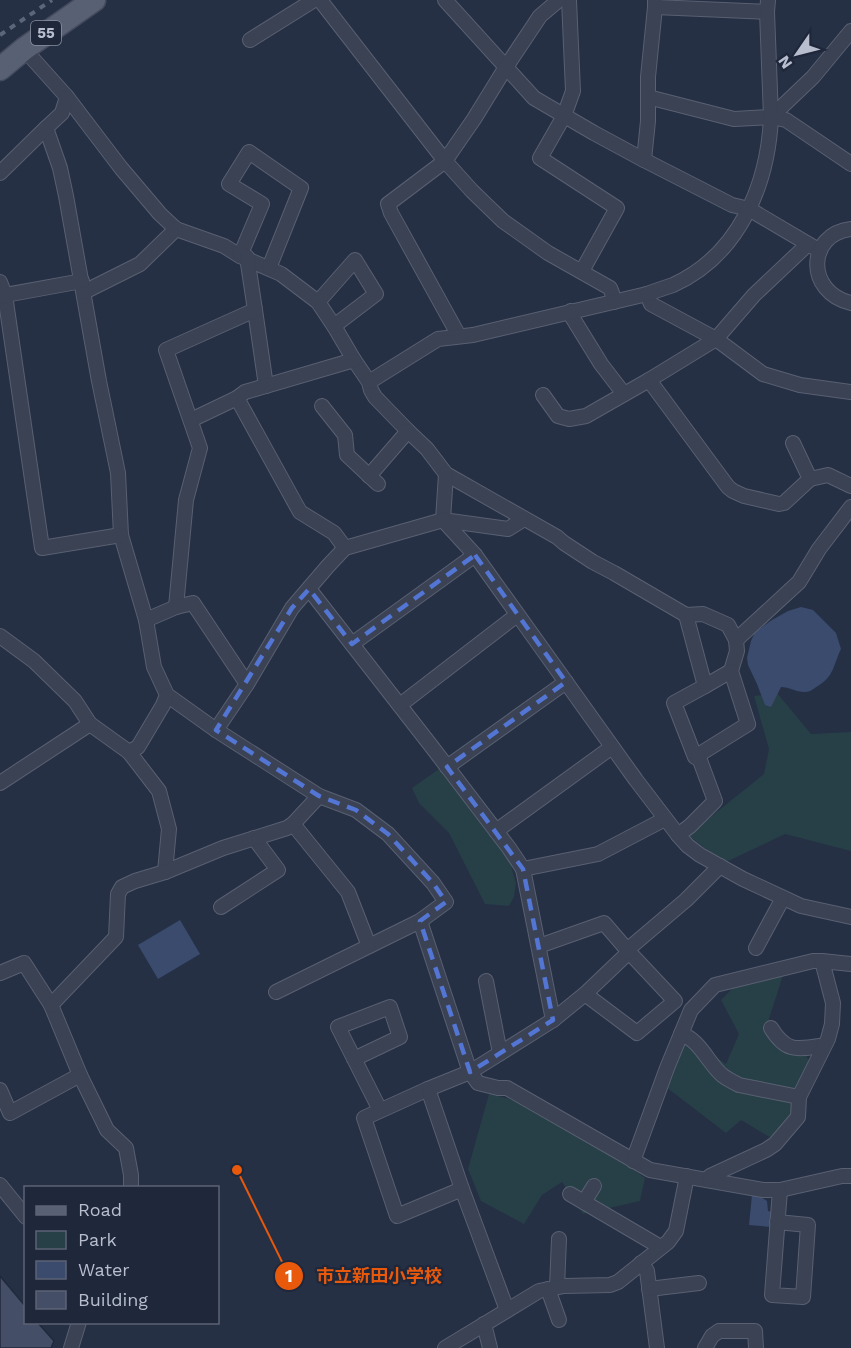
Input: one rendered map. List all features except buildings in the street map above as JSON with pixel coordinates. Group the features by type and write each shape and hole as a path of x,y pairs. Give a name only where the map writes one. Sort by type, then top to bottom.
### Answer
{"main road":[{"name":"55","path":"0,69 24,49 94,0"}],"street":[{"path":"250,40 314,0"},
{"path":"320,0 472,191 503,221 548,253 610,288 614,302"},
{"path":"445,0 534,98 644,160 732,205 749,209 814,247 818,274 823,285 841,301 851,303"},
{"path":"459,336 388,204 446,161 540,16 559,0"},
{"path":"569,0 573,91 564,116 540,158 617,208 582,271"},
{"path":"369,381 438,339 473,335 647,294 674,284 709,261 738,229 763,175 771,117 768,6 655,3 648,77 648,121 644,160"},
{"path":"771,117 813,76 851,31"},
{"path":"24,49 67,97 140,191 176,229 224,246 281,274 318,302 369,381 375,398 427,449 446,474 557,537 593,562 686,615 703,614 728,625 736,640 737,651 731,671 748,724 694,757 674,703 731,671"},
{"path":"0,173 62,113 67,97"},
{"path":"648,97 734,119 771,117 786,120 851,164"},
{"path":"46,128 60,168 118,473 121,535 146,620 154,667 167,695 216,730 319,796 356,810 388,834 433,883 446,902 420,921 276,992"},
{"path":"266,386 255,310 243,256 262,204 229,184 249,152 301,188 269,268"},
{"path":"121,535 42,548 2,291 83,287 140,264 176,229"},
{"path":"543,395 558,416 569,419 586,416 716,339 754,295 814,247 826,242 834,234 851,229"},
{"path":"318,302 355,260 376,294 334,326"},
{"path":"647,294 651,304 716,339 763,374 800,385 851,392"},
{"path":"176,607 186,500 200,448 166,350 255,310"},
{"path":"571,311 572,317 601,364 624,394"},
{"path":"191,420 245,392 354,360"},
{"path":"649,380 733,491 744,496 779,504 784,503 810,479 828,475 851,486"},
{"path":"237,398 300,512 334,533 345,548"},
{"path":"322,406 345,435 346,455 373,480 408,431"},
{"path":"793,443 810,479"},
{"path":"446,474 443,520 475,555 612,747 665,819 688,846 720,866 801,906 851,917"},
{"path":"736,640 799,582 819,549 851,507"},
{"path":"216,730 248,684 292,608 345,548 443,520 508,529 525,519"},
{"path":"352,644 475,555"},
{"path":"309,589 400,705 523,869 554,1020"},
{"path":"146,620 176,607 193,603 248,684"},
{"path":"400,705 517,615"},
{"path":"686,615 705,686"},
{"path":"0,636 34,661 75,701 90,724 129,752 159,791 169,829 165,872"},
{"path":"447,767 566,682"},
{"path":"129,752 138,747 167,695"},
{"path":"0,783 90,724"},
{"path":"496,831 612,747"},
{"path":"678,835 715,801 698,755"},
{"path":"51,1005 116,937 118,894 122,887 223,848 287,828 319,796"},
{"path":"523,869 598,854 665,819"},
{"path":"292,824 348,892 369,946"},
{"path":"221,907 278,870 254,838"},
{"path":"462,1189 397,1216 364,1118 470,1072 554,1020 585,994 720,866"},
{"path":"756,948 783,898"},
{"path":"420,921 470,1072 478,1083 507,1088 650,1170 763,1190 780,1190 851,1176"},
{"path":"539,946 604,923 675,1000 637,1033 585,994"},
{"path":"709,1180 710,1176 776,1144 798,1117 799,1097 823,1048 834,1012 822,961"},
{"path":"633,1161 691,1010 715,986 813,962 851,964"},
{"path":"0,973 24,963 51,1005 80,1075 107,1131 126,1148 131,1186"},
{"path":"486,981 500,1053"},
{"path":"354,1059 400,1037 390,1007 338,1028 380,1110"},
{"path":"771,1028 784,1045 795,1049 820,1046 823,1048"},
{"path":"681,1034 686,1035 730,1081 739,1085 799,1097"},
{"path":"0,1090 10,1113 80,1075"},
{"path":"428,1089 507,1310"},
{"path":"445,1348 539,1291 581,1284 610,1285 618,1282 668,1242 676,1232 687,1176"},
{"path":"0,1185 24,1215"},
{"path":"584,1202 594,1186"},
{"path":"777,1222 808,1225 803,1297 772,1295 777,1222 780,1190"},
{"path":"570,1194 660,1248"},
{"path":"559,1239 552,1288 559,1320"},
{"path":"641,1263 646,1271 657,1348"},
{"path":"649,1289 699,1283"},
{"path":"72,1348 79,1324"},
{"path":"484,1324 490,1348"},
{"path":"705,1348 712,1336 719,1331 755,1331 756,1348"}],"highlighted area":[{"path":"475,555 566,682 447,767 523,869 553,1020 470,1072 420,921 446,902 433,883 388,834 356,810 319,796 216,730 292,608 309,589 352,644"}],"green space":[{"path":"777,693 811,734 851,732 851,851 785,834 724,863 688,835 764,774 769,749 754,696"},
{"path":"439,769 507,852 516,883 514,897 509,906 485,904 449,833 419,803 412,788"},
{"path":"785,969 767,1025 772,1040 800,1045 811,1064 790,1135 776,1141 741,1120 726,1133 666,1087 686,1036 726,1064 739,1034 721,1000 744,977"},
{"path":"489,1094 530,1104 606,1149 645,1178 640,1201 583,1214 562,1182 542,1195 524,1224 481,1201 468,1169"}],"water":[{"path":"801,607 813,610 836,633 841,649 832,670 823,682 807,692 781,687 771,707 765,705 748,665 747,658 751,641 755,632 772,620"},
{"path":"180,920 200,954 158,979 138,945"},
{"path":"752,1195 767,1201 768,1211 772,1212 771,1227 749,1225"}],"railway":[{"path":"0,35 52,0"}],"place":[{"name":"市立新田小学校","path":"237,1170"}]}
